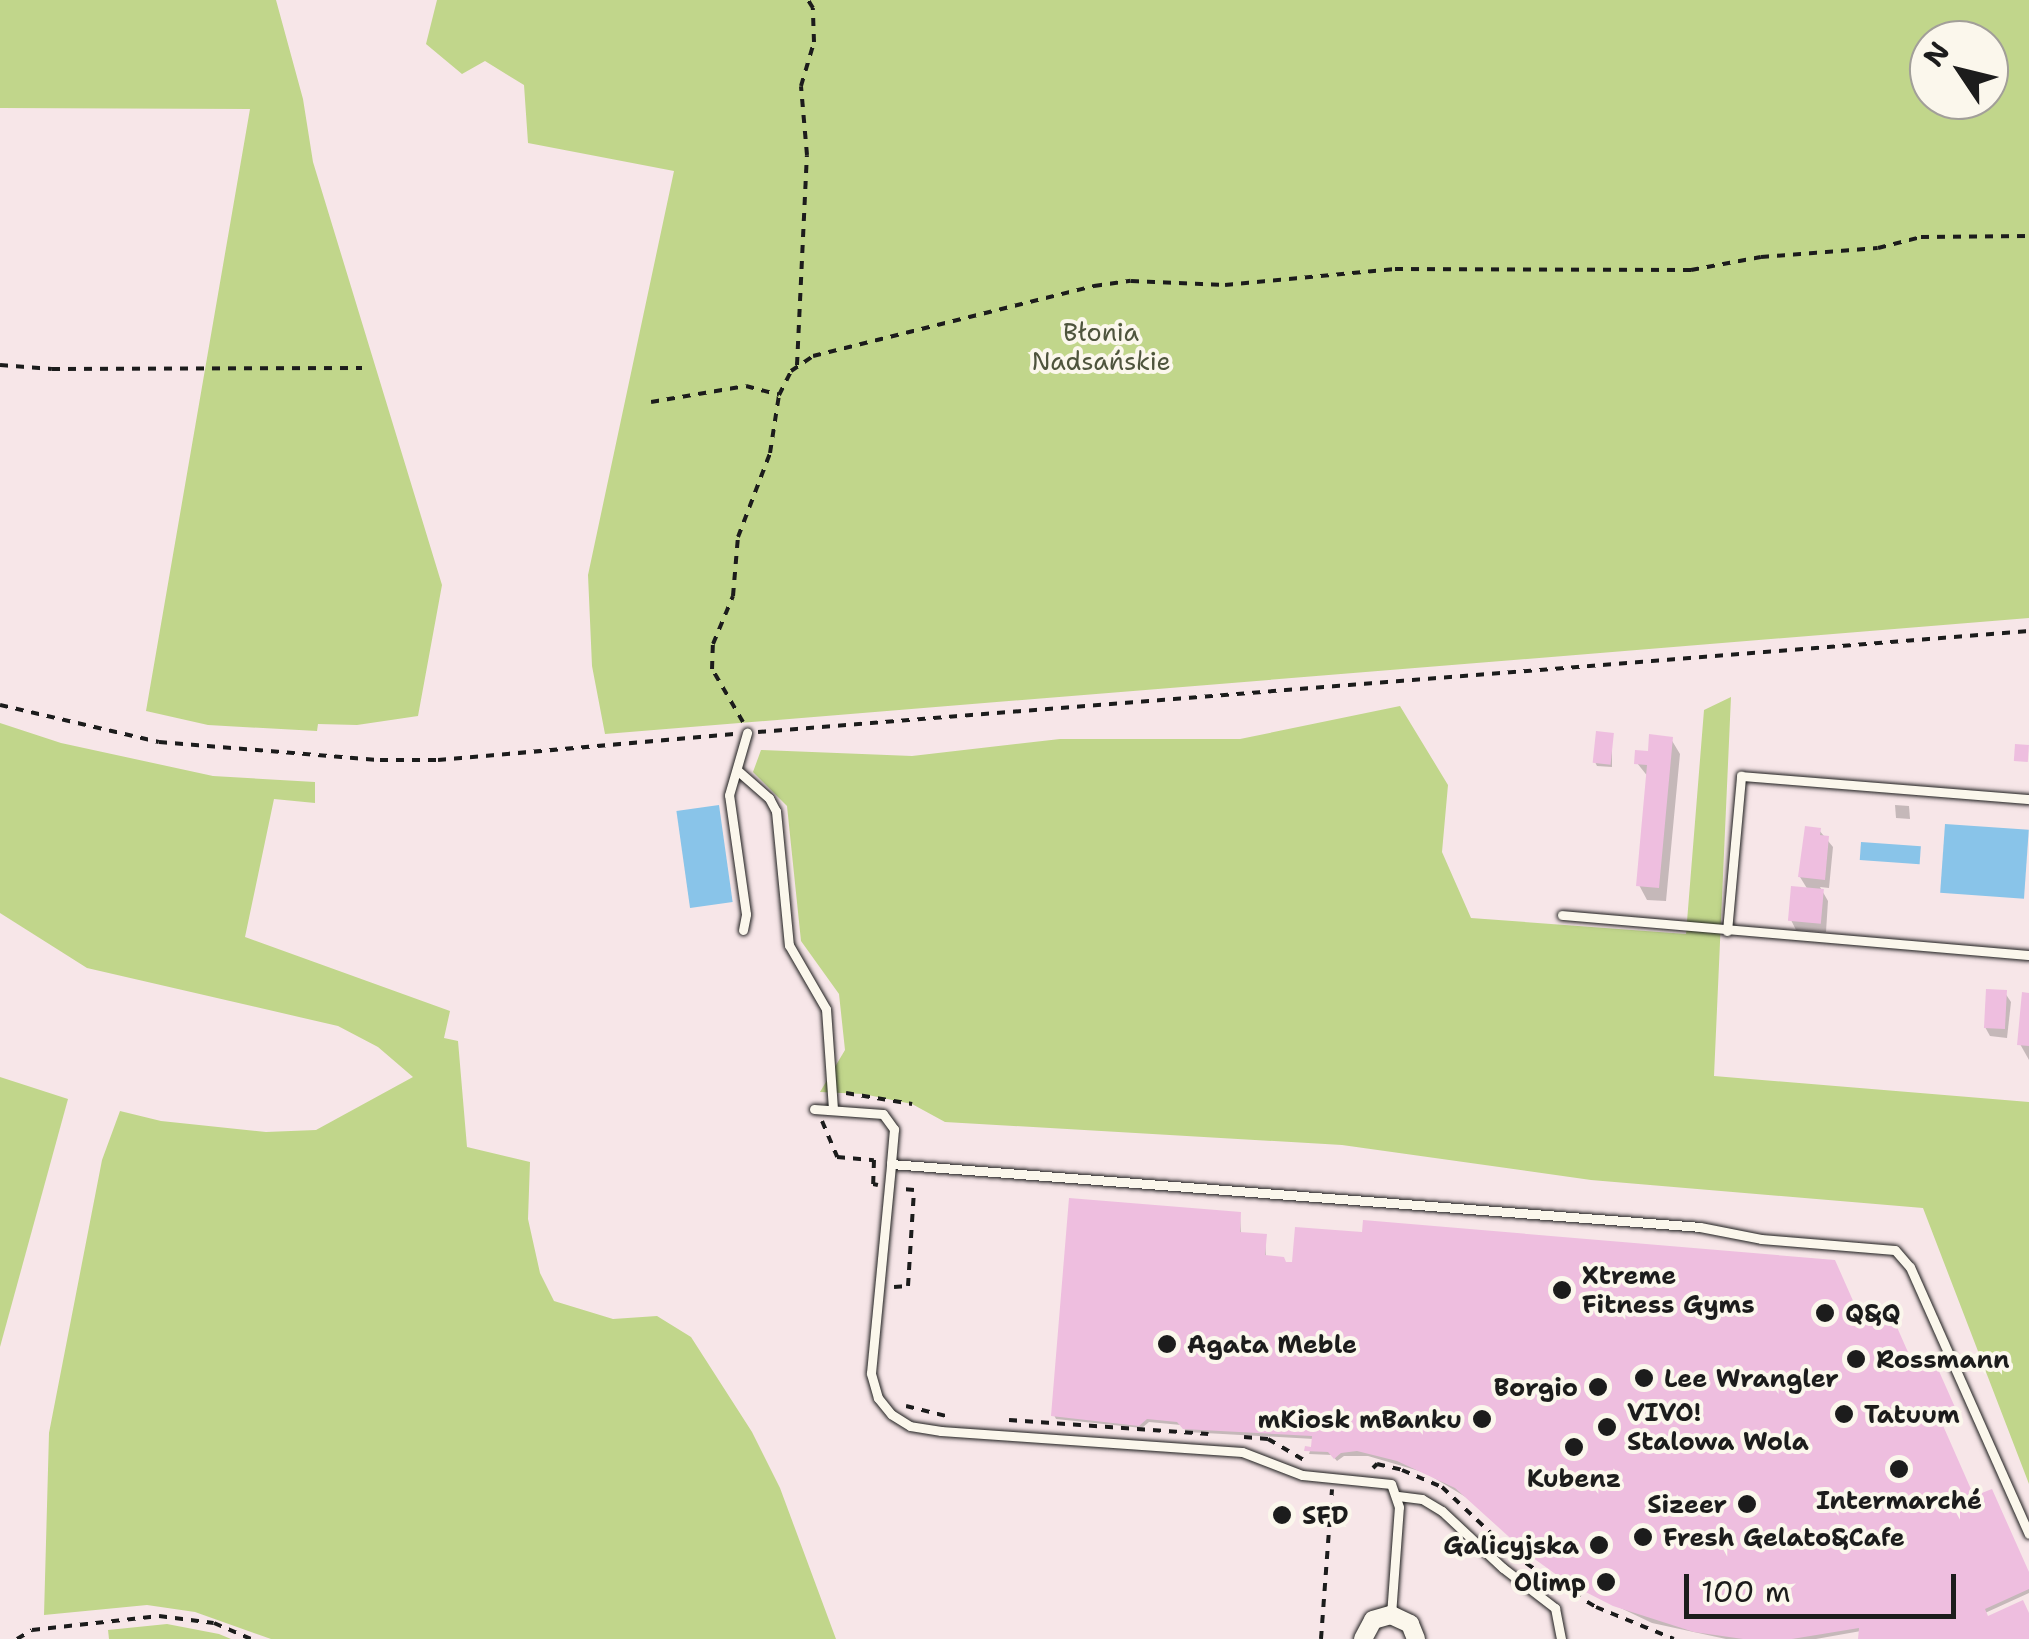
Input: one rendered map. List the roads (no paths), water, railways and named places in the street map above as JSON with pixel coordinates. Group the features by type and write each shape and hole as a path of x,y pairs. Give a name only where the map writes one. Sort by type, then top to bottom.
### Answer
{"street":[{"path":"1363,1639 1373,1620 1391,1615 1410,1624 1416,1639"}],"lane":[{"path":"743,930 746,914 729,795 747,733"},
{"path":"737,770 769,798 776,812 788,945 826,1010 834,1108"},
{"path":"1727,931 1741,776 2029,799"},
{"path":"1562,916 2029,954"},
{"path":"817,1109 869,1110 888,1117 895,1136 886,1186 871,1373 878,1398 897,1420 941,1431 1242,1452 1302,1474 1391,1484 1398,1496 1391,1615"},
{"path":"891,1164 1700,1227 1760,1239 1896,1250 1910,1267 2029,1534"},
{"path":"1398,1496 1432,1504 1555,1608 1561,1639"}],"water":[{"path":"719,805 733,902 690,908 676,811"},
{"path":"1945,824 2029,830 2024,899 1940,893"},
{"path":"1861,842 1921,846 1920,864 1860,860"}],"place":[{"name":"Xtreme Fitness Gyms","path":"1562,1290"},
{"name":"Q&Q","path":"1825,1313"},
{"name":"Agata Meble","path":"1167,1344"},
{"name":"Rossmann","path":"1856,1359"},
{"name":"Lee Wrangler","path":"1644,1378"},
{"name":"Borgio","path":"1598,1387"},
{"name":"Tatuum","path":"1844,1414"},
{"name":"mKiosk mBanku","path":"1482,1419"},
{"name":"VIVO! Stalowa Wola","path":"1607,1427"},
{"name":"Kubenz","path":"1574,1447"},
{"name":"Intermarché","path":"1899,1469"},
{"name":"Sizeer","path":"1747,1504"},
{"name":"SFD","path":"1282,1515"},
{"name":"Fresh Gelato&Cafe","path":"1643,1537"},
{"name":"Galicyjska","path":"1599,1545"},
{"name":"Olimp","path":"1606,1582"}],"park label":[{"name":"Błonia Nadsańskie","path":"1101,348"}]}
